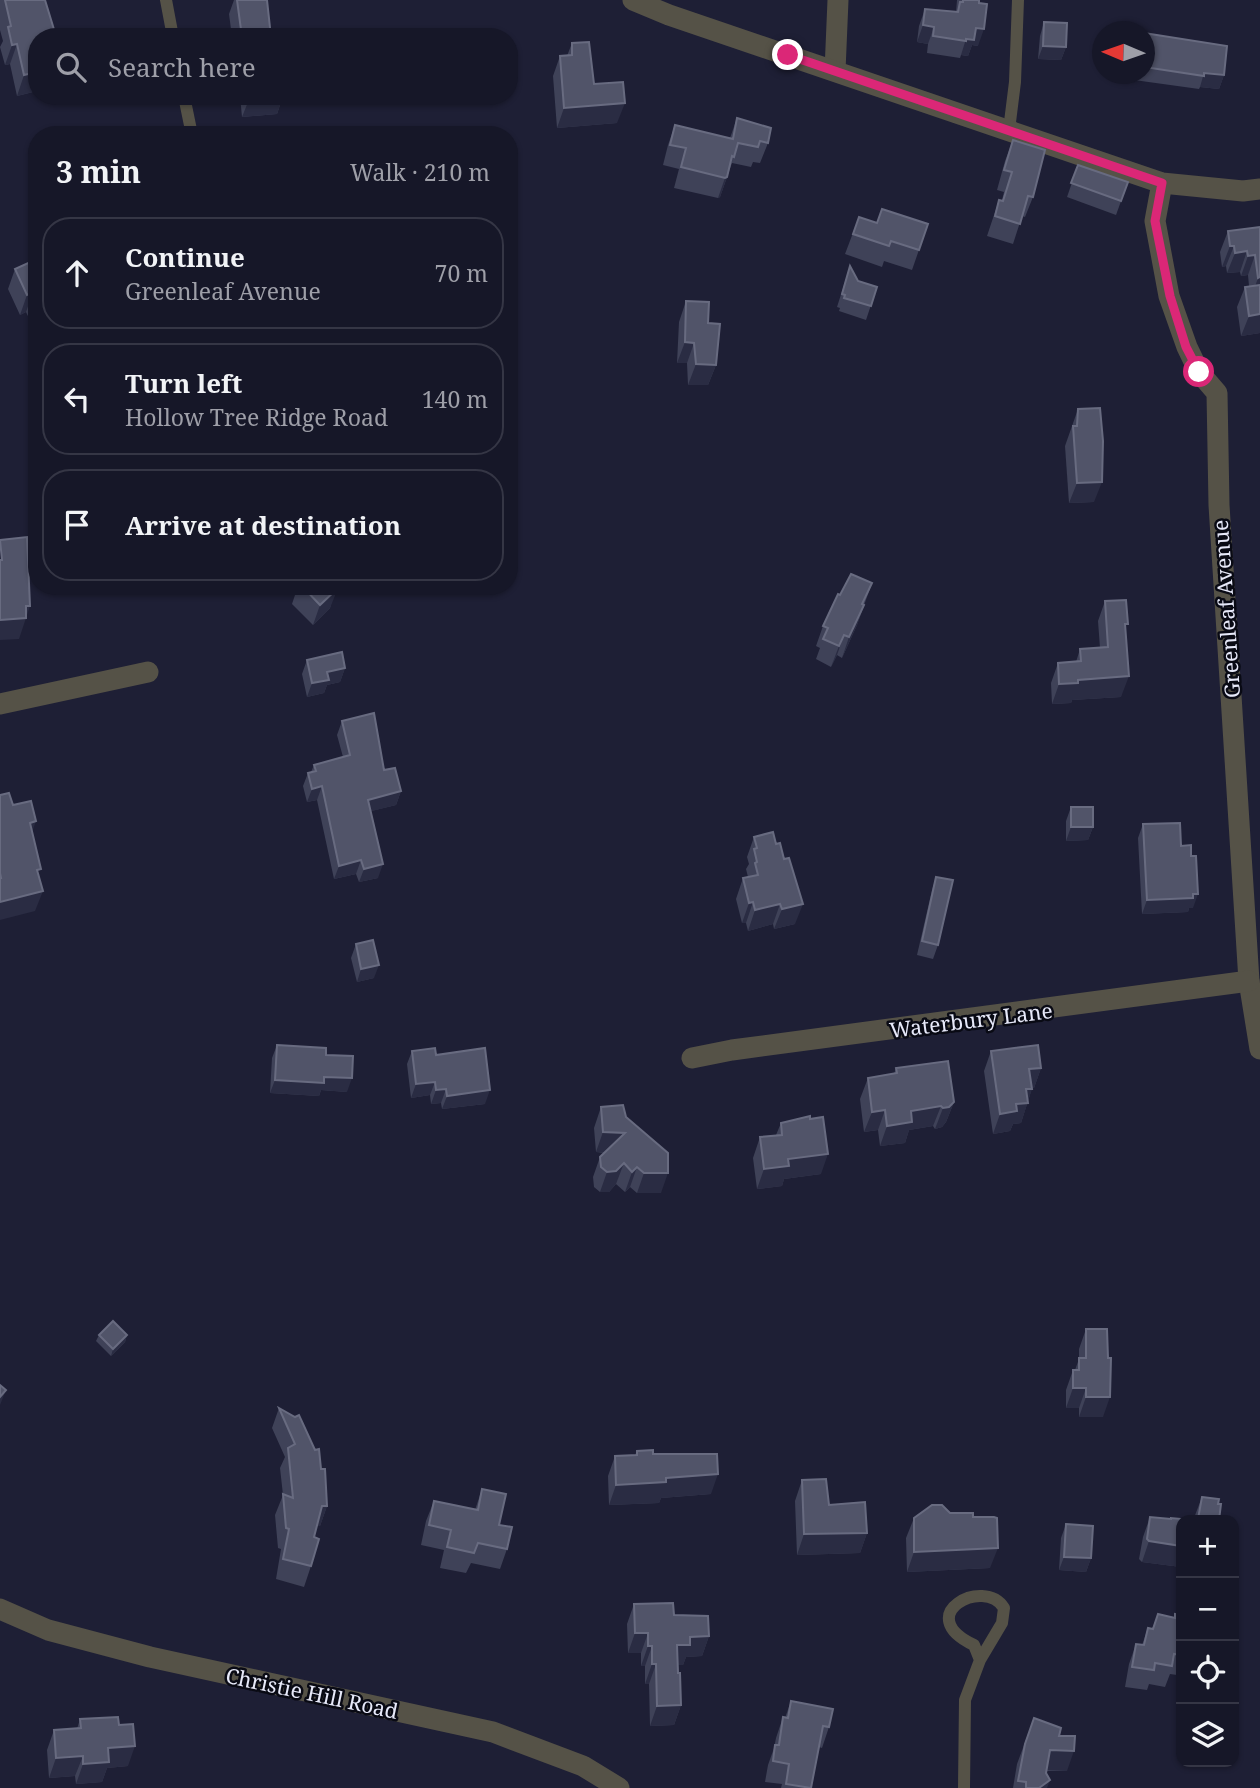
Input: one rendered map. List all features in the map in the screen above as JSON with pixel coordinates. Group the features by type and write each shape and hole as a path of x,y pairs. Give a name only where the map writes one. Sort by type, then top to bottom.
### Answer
{"street":[{"path":"633,0 669,15 1162,183 1243,191 1260,190"},
{"path":"835,71 838,0"},
{"name":"Greenleaf Avenue","path":"1162,183 1155,221 1170,296 1186,347 1199,372 1217,393 1220,518 1249,981 1260,1049"},
{"path":"0,704 148,672"},
{"name":"Waterbury Lane","path":"692,1058 732,1050 1249,981"},
{"name":"Christie Hill Road","path":"0,1609 48,1630 150,1657 493,1732 583,1766 619,1788"}],"lane":[{"path":"166,0 171,28"},
{"path":"1009,131 1015,82 1018,0"},
{"path":"186,105 190,126"},
{"path":"964,1788 965,1700 980,1660 1002,1623 1004,1608 1000,1602 979,1596 959,1601 951,1608 948,1617 954,1633 974,1645 980,1660"}],"building":[{"path":"5,0 45,0 54,28 28,28 28,74 24,75 17,44 12,45 8,27 11,26"},
{"path":"237,0 267,0 270,28 241,28"},
{"path":"963,0 979,0 979,3 987,4 984,29 976,28 974,40 933,36 934,27 923,25 925,9 958,12"},
{"path":"1044,22 1067,23 1066,47 1043,46"},
{"path":"1155,35 1227,46 1224,75 1204,73 1204,76 1155,69"},
{"path":"589,42 594,84 623,82 625,103 564,108 560,56 572,55 572,43"},
{"path":"737,118 771,128 768,143 760,141 758,147 738,143 725,178 681,167 686,148 670,145 675,125 733,139"},
{"path":"1013,140 1045,150 1033,197 1028,196 1020,224 995,216 1012,172 1004,170"},
{"path":"1078,165 1128,182 1121,201 1071,183"},
{"path":"882,209 928,224 919,250 891,241 889,246 853,234 859,217 877,223"},
{"path":"1260,227 1258,278 1255,255 1248,256 1247,251 1235,253 1234,246 1230,246 1228,231"},
{"path":"28,263 27,295 15,269"},
{"path":"850,266 858,281 877,287 871,306 844,298 845,295 842,294"},
{"path":"1260,285 1260,314 1249,316 1245,287"},
{"path":"686,301 709,302 708,323 720,324 716,365 696,364 694,343 685,342"},
{"path":"1100,408 1103,441 1102,482 1077,483 1073,426 1077,426 1078,409"},
{"path":"27,537 30,606 26,606 26,618 0,620 0,540"},
{"path":"851,574 872,583 849,637 844,635 839,646 823,639 828,628 823,626"},
{"path":"311,595 331,595 320,605"},
{"path":"1126,600 1129,676 1059,684 1058,663 1081,661 1080,649 1108,647 1105,601"},
{"path":"342,652 345,668 327,672 329,680 312,683 307,660"},
{"path":"374,713 384,770 395,768 401,791 368,800 383,864 364,869 361,860 339,866 322,786 312,789 308,773 316,771 314,765 350,755 342,721"},
{"path":"9,793 13,805 31,801 36,821 30,823 41,869 37,870 43,891 0,902 0,795"},
{"path":"1071,807 1093,807 1093,827 1071,827"},
{"path":"1180,823 1181,846 1191,845 1191,856 1196,856 1198,894 1193,894 1193,898 1147,900 1143,824"},
{"path":"773,832 776,844 780,843 784,859 789,858 803,904 782,909 780,904 755,910 753,902 749,903 743,878 758,875 754,837"},
{"path":"936,877 953,880 938,945 922,941"},
{"path":"373,940 379,965 361,969 356,944"},
{"path":"277,1045 326,1048 326,1055 353,1056 352,1078 324,1077 324,1083 275,1080"},
{"path":"1038,1045 1041,1068 1029,1069 1032,1089 1026,1089 1028,1103 1016,1104 1017,1111 1000,1114 991,1051"},
{"path":"435,1048 436,1055 485,1048 490,1090 447,1096 446,1089 436,1090 435,1082 416,1084 412,1051"},
{"path":"948,1061 954,1102 949,1107 911,1111 912,1122 887,1126 885,1110 872,1112 868,1078 897,1073 896,1068"},
{"path":"623,1105 626,1117 668,1153 668,1173 644,1173 637,1167 632,1172 624,1163 616,1171 607,1172 601,1167 600,1157 625,1133 603,1132 601,1107"},
{"path":"810,1116 810,1119 823,1117 828,1154 788,1159 789,1166 764,1169 760,1137 782,1135 781,1123"},
{"path":"113,1321 127,1335 113,1349 99,1335"},
{"path":"1086,1329 1107,1329 1108,1358 1111,1358 1110,1397 1086,1397 1086,1388 1073,1388 1073,1370 1079,1370 1079,1358 1086,1358"},
{"path":"0,1385 6,1390 0,1397"},
{"path":"279,1408 295,1417 299,1415 315,1450 319,1449 321,1469 325,1469 327,1506 322,1506 314,1537 319,1539 311,1566 283,1559 289,1529 286,1528 283,1494 293,1498 288,1448 295,1444"},
{"path":"653,1450 653,1454 717,1454 718,1474 666,1478 666,1482 616,1485 615,1456 637,1455 637,1451"},
{"path":"826,1479 829,1505 865,1502 867,1533 804,1534 802,1480"},
{"path":"482,1489 506,1494 499,1525 512,1527 507,1549 478,1543 474,1553 447,1547 451,1530 429,1525 434,1501 478,1510"},
{"path":"1202,1497 1219,1499 1218,1504 1221,1504 1220,1515 1199,1515"},
{"path":"932,1505 942,1505 950,1513 973,1513 973,1517 997,1518 998,1548 914,1552 914,1518"},
{"path":"1150,1517 1176,1519 1176,1545 1147,1539"},
{"path":"1066,1524 1093,1526 1091,1558 1064,1557"},
{"path":"673,1603 674,1615 708,1616 709,1636 690,1637 690,1645 677,1645 681,1705 657,1706 656,1664 652,1664 652,1646 648,1646 648,1633 635,1633 634,1604"},
{"path":"1158,1614 1175,1618 1176,1614 1176,1654 1172,1666 1155,1663 1154,1670 1132,1667 1136,1644 1144,1645 1148,1628 1153,1629"},
{"path":"791,1701 833,1709 829,1727 823,1726 811,1788 786,1784 789,1764 773,1761 775,1745 779,1745 783,1717 788,1718"},
{"path":"118,1717 119,1725 133,1724 135,1746 108,1748 109,1762 83,1764 83,1756 56,1758 54,1730 81,1728 80,1719"},
{"path":"1034,1718 1061,1728 1059,1736 1075,1736 1074,1751 1050,1750 1046,1773 1050,1780 1039,1788 1026,1788 1026,1782 1018,1781 1025,1744"}],"route":[{"path":"788,55 1162,183 1155,221 1170,296 1186,347 1199,372"}]}
